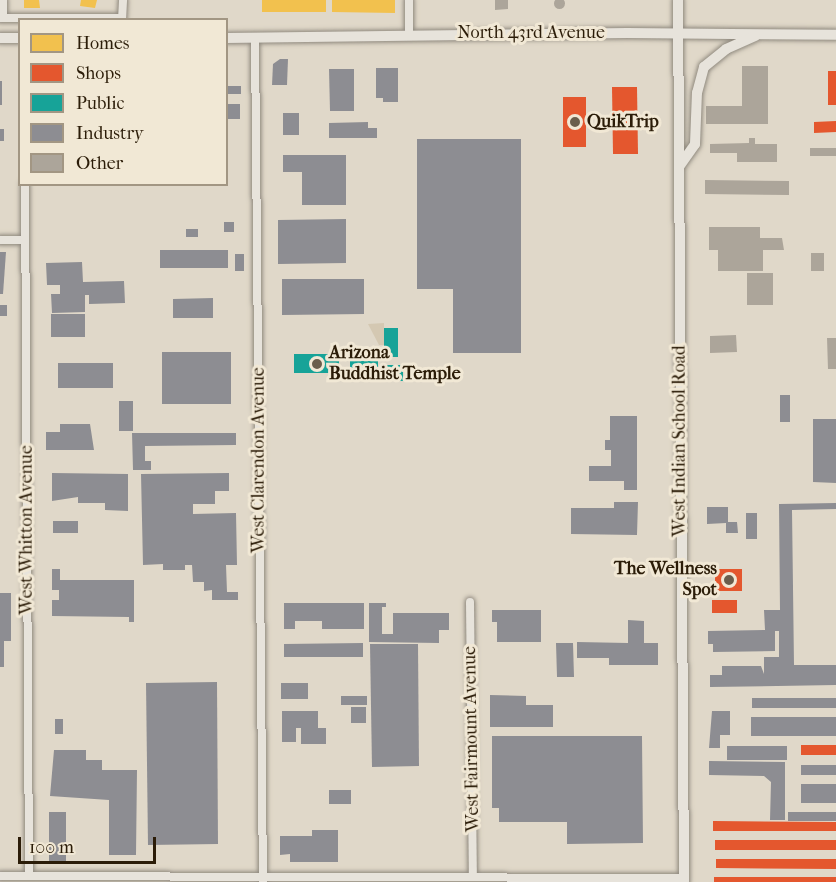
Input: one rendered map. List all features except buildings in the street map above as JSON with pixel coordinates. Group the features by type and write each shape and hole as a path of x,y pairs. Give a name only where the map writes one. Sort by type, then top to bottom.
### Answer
{"main road":[{"name":"West Indian School Road","path":"678,0 684,880"},
{"name":"North 43rd Avenue","path":"228,38 409,34 762,33 836,35"},
{"path":"679,167 695,144 697,93 704,67 726,49 762,33"},
{"path":"0,38 18,38"}],"street":[{"path":"3,0 1,18 18,18"},
{"path":"122,18 123,0"},
{"path":"409,0 409,34"},
{"name":"West Clarendon Avenue","path":"255,38 262,880"},
{"name":"West Whitton Avenue","path":"25,186 29,876"},
{"path":"0,240 25,240"},
{"name":"West Fairmount Avenue","path":"470,602 473,876"},
{"path":"0,876 262,880 473,876 684,880"}],"shaded area":[{"path":"384,323 384,345 379,345 368,324"}],"place":[{"name":"QuikTrip","path":"575,122"},
{"name":"Arizona Buddhist Temple","path":"317,364"},
{"name":"The Wellness Spot","path":"729,580"}]}
